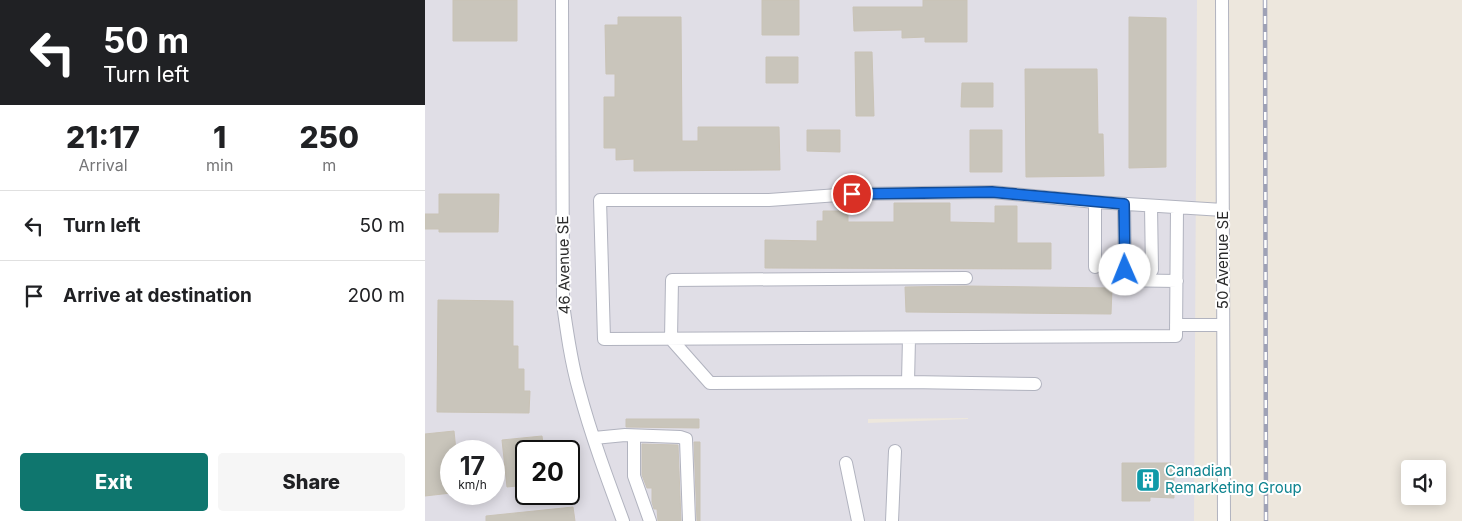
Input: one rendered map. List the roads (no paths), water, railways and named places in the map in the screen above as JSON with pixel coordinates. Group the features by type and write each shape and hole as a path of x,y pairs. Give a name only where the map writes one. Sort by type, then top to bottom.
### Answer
{"street":[{"name":"46 Avenue SE","path":"562,0 563,304 578,390 623,521"},
{"name":"50 Avenue SE","path":"1222,0 1222,518"},
{"path":"1177,208 1176,336 604,339 600,200 769,200 852,194 992,192 1095,202 1223,210"},
{"path":"1095,202 1095,267"},
{"path":"1124,204 1125,270"},
{"path":"1151,206 1152,270"},
{"path":"966,278 671,280 671,339 710,383 908,382 1035,384"},
{"path":"1111,280 1177,280"},
{"path":"1176,325 1223,325"},
{"path":"908,382 909,338"},
{"path":"594,438 633,436 680,437 686,439 689,521"},
{"path":"633,436 634,476 650,521"},
{"path":"892,521 895,451"},
{"path":"846,463 859,521"}],"railway":[{"path":"1265,0 1266,521"}],"place":[{"name":"Canadian Remarketing Group","path":"1148,480"}]}
